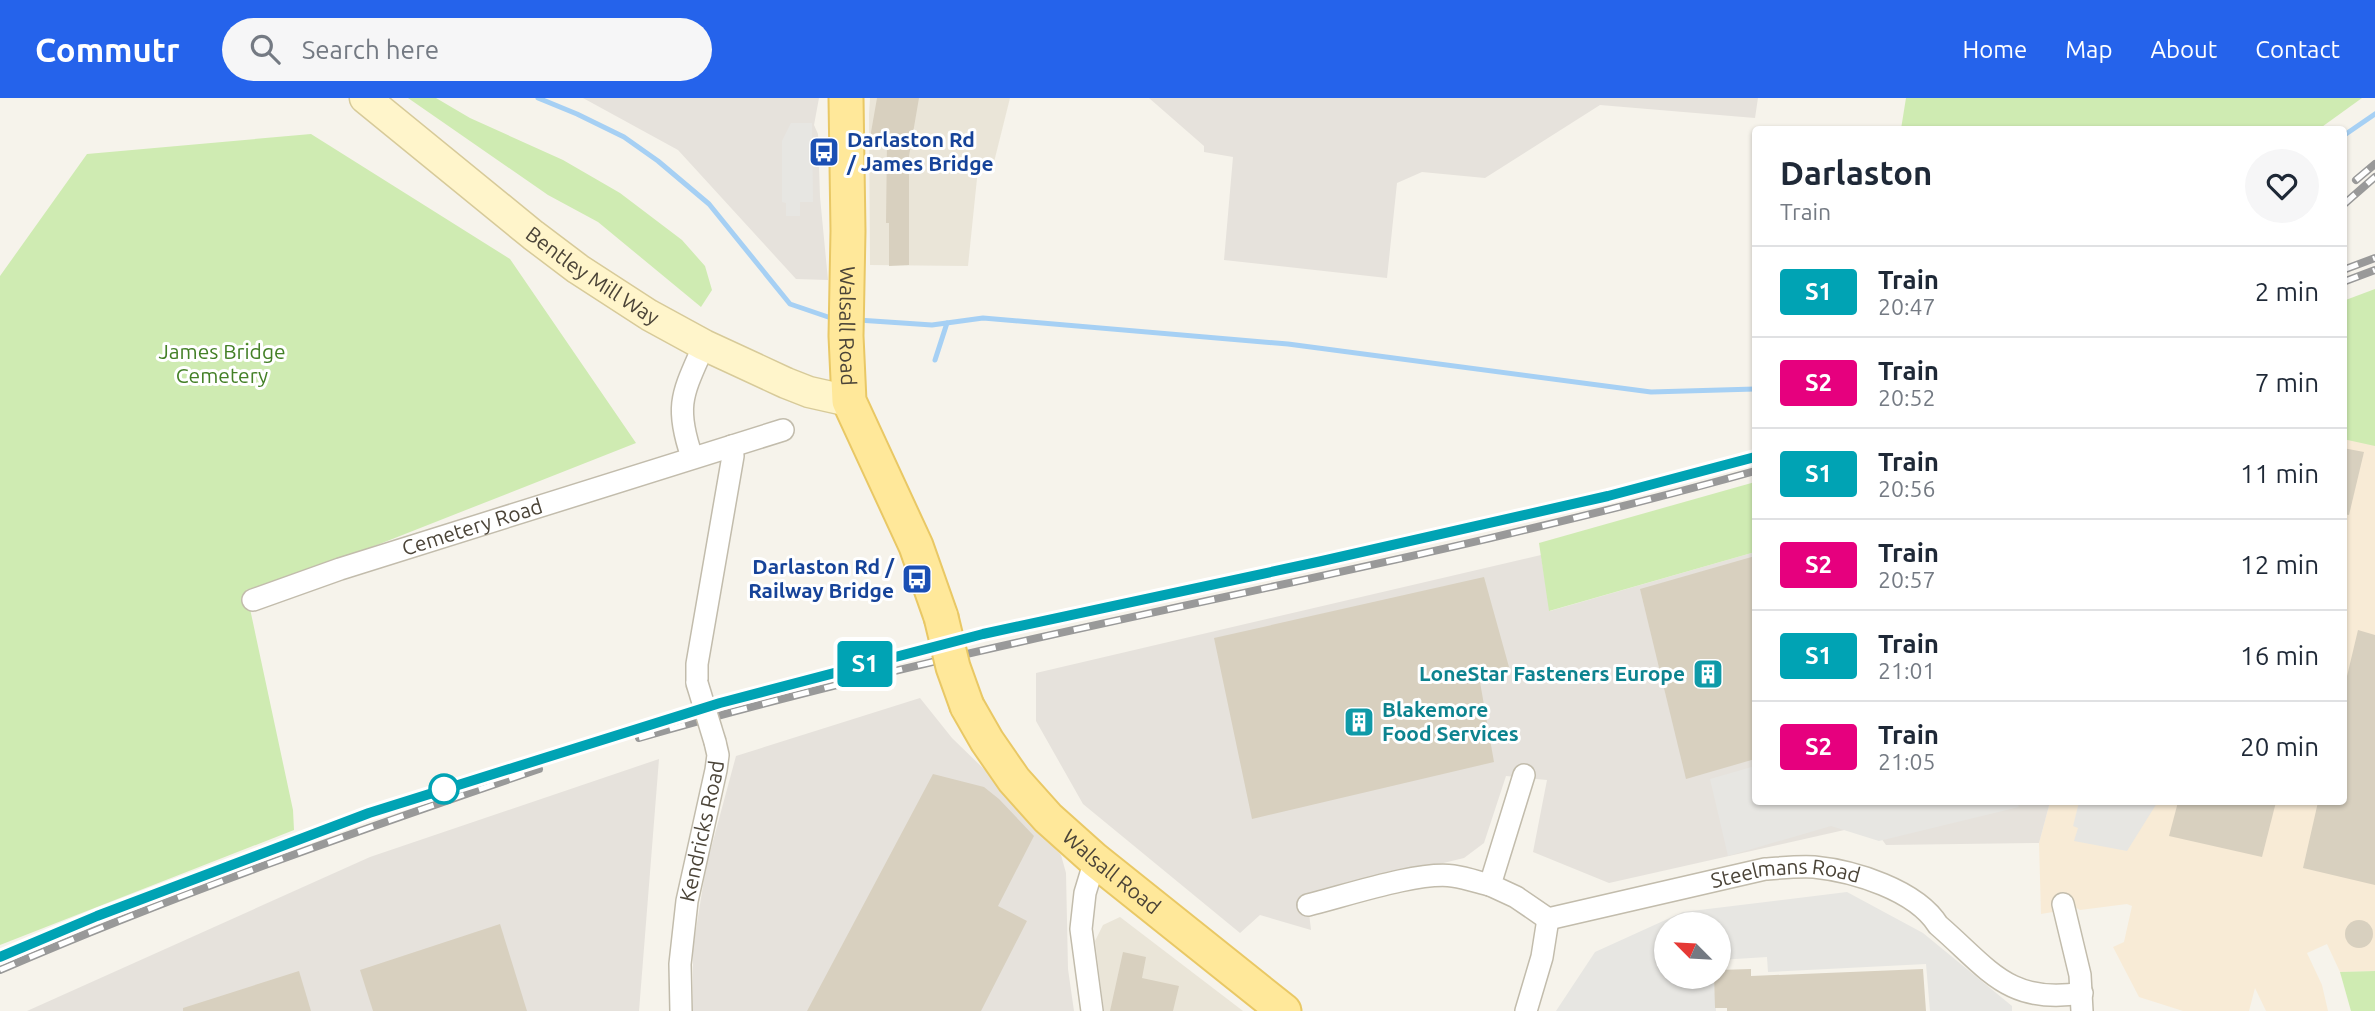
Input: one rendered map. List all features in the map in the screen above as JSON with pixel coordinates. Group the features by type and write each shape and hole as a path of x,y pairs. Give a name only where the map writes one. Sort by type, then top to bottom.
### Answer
{"main road":[{"name":"Walsall Road","path":"846,98 848,231 845,294 849,401 916,546 941,617 953,667 967,706 1014,780 1048,818 1095,860 1284,1011"}],"street":[{"name":"Bentley Mill Way","path":"365,98 578,269 649,315 704,345 808,392 849,401"},
{"path":"692,457 681,415 682,397 704,345"},
{"name":"Cemetery Road","path":"253,600 340,569 783,430"},
{"name":"Kendricks Road","path":"681,1011 680,964 687,901 718,754 697,683 697,664 733,456 732,446"},
{"path":"1490,885 1524,775"},
{"path":"1092,1011 1081,929 1085,893 1095,860"},
{"name":"Steelmans Road","path":"1548,919 1736,875 1790,867 1820,868 1850,873 1879,883 1906,897 1930,914 1938,925 2003,982 2018,990 2082,1002"},
{"path":"1308,905 1389,884 1438,875 1490,885 1516,897 1548,919 1542,957 1527,1011"},
{"path":"2063,904 2077,957 2082,1002"}],"shaded area":[{"path":"583,98 819,98 814,125 818,134 820,197 828,280 796,279 678,150"},
{"path":"870,98 1010,98 994,162 979,159 968,266 870,265"},
{"path":"1149,98 1758,98 1755,118 1600,105 1485,178 1422,172 1397,183 1387,278 1224,260 1233,157 1204,152 1204,146"},
{"path":"791,123 812,123 813,202 800,202 800,216 786,216 786,203 782,202 782,141"},
{"path":"2375,374 2375,971 2340,972 2327,944 2307,953 2322,985 2328,1011 2266,1011 2255,988 2249,1011 2183,1011 2139,997 2113,947 2124,942 2132,906 2127,904 2080,910 2075,907 2075,902 2052,905 2053,912 2041,914 2039,843 2049,805 2347,805 2347,386"},
{"path":"1752,553 1752,805 2049,805 2039,843 1886,845 1871,824 1609,883 1533,852 1547,780 1506,776 1484,843 1464,858 1307,896 1311,930 1260,915 1240,933 1083,804 1036,721 1036,673 1541,555 1550,611"},
{"path":"920,698 952,738 987,772 1061,855 1066,873 1068,969 1074,1011 693,1011 693,948 706,867 736,756"},
{"path":"659,759 639,1011 27,1011 370,857"},
{"path":"1752,767 1752,805 2019,807 1879,841 1831,826 1728,856 1710,779"},
{"path":"2078,805 2156,805 2127,851 2074,841 2078,828 2073,826"},
{"path":"1847,892 1923,933 2012,1006 2012,1011 1930,1011 1926,964 1768,972 1767,957 1731,959 1731,912 1683,912"},
{"path":"1120,917 1243,1011 1104,1011 1095,941 1103,925"},
{"path":"1654,925 1654,989 1715,989 1716,1011 1556,1011 1595,952"}],"green space":[{"path":"408,98 436,98 470,118 563,160 620,193 682,240 705,266 712,290 701,307 598,222 548,195"},
{"path":"1906,98 2362,98 2323,126 1901,126"},
{"name":"James Bridge Cemetery","path":"311,134 510,259 636,443 339,560 246,590 293,810 294,830 0,945 0,276 87,154"},
{"path":"2375,289 2375,446 2347,440 2347,300"},
{"path":"1752,483 1752,553 1549,611 1539,543"},
{"path":"2375,971 2375,1011 2351,1011 2340,972"}],"building":[{"path":"877,98 919,98 909,156 909,265 889,266 889,223 886,223 887,141 870,138"},
{"path":"2347,449 2364,452 2347,515"},
{"name":"LoneStar Fasteners Europe","path":"1752,557 1752,760 1686,779 1640,589"},
{"name":"Blakemore Food Services","path":"1484,577 1509,667 1480,682 1494,762 1252,819 1214,638"},
{"path":"2358,630 2375,635 2375,885 2303,868 2317,805 2347,805 2347,676"},
{"path":"933,774 984,787 1034,836 998,906 1027,921 981,1011 807,1011"},
{"path":"2177,805 2275,805 2262,857 2169,836"},
{"path":"2359,920 2369,924 2373,934 2369,944 2359,948 2349,944 2345,934 2349,924"},
{"path":"500,924 527,1011 373,1011 360,970"},
{"path":"1123,952 1146,957 1142,978 1179,986 1173,1011 1110,1011"},
{"path":"1751,969 1751,976 1923,969 1926,1011 1727,1011 1727,1008 1715,1008 1714,989 1731,989 1731,970"},
{"path":"299,971 311,1011 183,1011 183,1008"}],"waterway":[{"path":"538,98 624,137 658,161 709,204 790,304 834,319"},
{"path":"2347,133 2375,114"},
{"path":"858,320 932,325 983,318 1288,344 1651,392 1752,389"},
{"path":"935,360 947,323"}],"railway":[{"path":"2356,180 2375,164"},
{"path":"2347,202 2375,177"},
{"path":"2347,268 2375,258"},
{"path":"2347,280 2375,270"},
{"path":"0,957 200,876 301,839 506,768 712,705 936,646 1414,540 1752,458"},
{"path":"639,738 917,666 1477,541 1752,472"},
{"path":"0,970 200,889 539,769"}],"train":[{"name":"S1","path":"0,957 97,916 369,813 720,703 983,634 1608,496 1752,458"}],"place":[{"name":"Darlaston Rd / James Bridge","path":"824,152"},
{"name":"Darlaston Rd / Railway Bridge","path":"917,579"},
{"name":"LoneStar Fasteners Europe","path":"1708,674"},
{"name":"Blakemore Food Services","path":"1359,722"}]}
